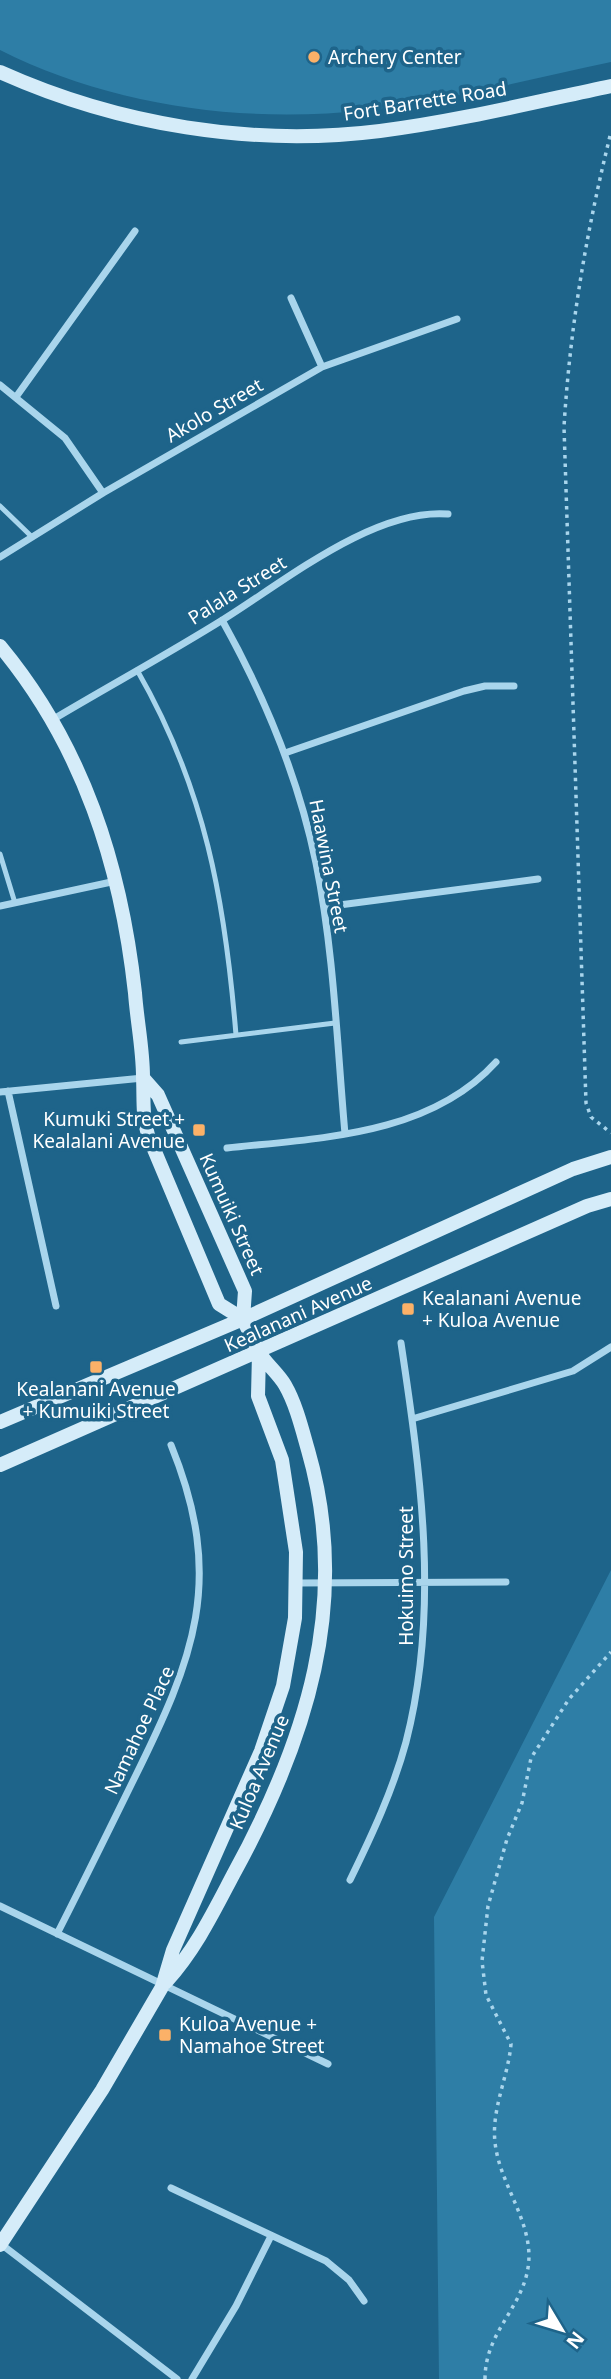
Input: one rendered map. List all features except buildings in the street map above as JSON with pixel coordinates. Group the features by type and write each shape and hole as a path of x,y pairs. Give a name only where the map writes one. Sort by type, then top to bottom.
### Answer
{"street":[{"name":"Fort Barrette Road","path":"0,72 103,110 171,125 276,135 341,134 404,127 611,86"},
{"path":"16,397 135,231"},
{"path":"291,298 322,367"},
{"name":"Akolo Street","path":"0,557 103,493 322,367 457,319"},
{"path":"0,385 65,438 103,493"},
{"name":"Palala Street","path":"52,720 222,620 319,558 393,521 415,514 449,514"},
{"name":"Haawina Street","path":"222,620 256,682 285,753 307,827 324,907 345,1134"},
{"path":"0,646 52,720 90,797 117,881 133,977 143,1078 143,1114 148,1135 219,1304 243,1319"},
{"path":"285,753 464,691 485,686 514,686"},
{"path":"324,907 538,879"},
{"path":"0,906 117,881"},
{"path":"227,1148 345,1134 409,1118 461,1093 496,1062"},
{"path":"56,1306 4,1091 143,1078"},
{"name":"Kumuiki Street","path":"143,1078 158,1094 245,1291 243,1319"},
{"name":"Kealanani Avenue","path":"0,1422 243,1319 573,1169 611,1157"},
{"name":"Kealanani Avenue","path":"0,1465 260,1353 587,1206 611,1199"},
{"name":"Kuloa Avenue","path":"1,2244 103,2090 162,1987 189,1957 250,1844 289,1762 316,1669 325,1584 322,1518 309,1453 288,1390 260,1353 243,1319"},
{"name":"Hokuimo Street","path":"350,1880 381,1817 406,1743 420,1670 425,1584 423,1524 401,1343"},
{"path":"412,1419 573,1371 611,1347"},
{"name":"Kuloa Avenue","path":"162,1987 173,1950 273,1719 290,1652 297,1583 289,1491 273,1431 258,1396 260,1353"},
{"name":"Namahoe Place","path":"57,1934 170,1707 191,1647 197,1609 198,1553 190,1498 171,1445"},
{"path":"297,1583 506,1582"},
{"path":"0,1906 162,1987 328,2064"},
{"path":"171,2188 332,2266 349,2280 364,2301"},
{"path":"192,2379 236,2306 271,2236"},
{"path":"1,2244 177,2379"}],"lane":[{"path":"0,506 31,536"},
{"path":"137,670 176,745 208,838 229,946 236,1035"},
{"path":"0,854 15,903"},
{"path":"181,1042 335,1023"}],"path":[{"path":"610,136 586,240 571,326 564,427 586,1103 591,1117 611,1132"},
{"path":"485,2379 493,2339 521,2292 528,2256 523,2226 501,2172 495,2147 494,2122 511,2044 486,1995 482,1961 488,1906 507,1839 522,1803 531,1758 569,1699 611,1652"}],"shaded area":[{"name":"Archery Center","path":"0,0 611,0 611,62 458,95 367,110 320,114 226,112 132,97 87,85 0,50"},
{"path":"611,1570 611,2379 439,2379 434,1917"}],"place":[{"name":"Archery Center","path":"314,57"},
{"name":"Kumuki Street + Kealalani Avenue","path":"199,1130"},
{"name":"Kealanani Avenue + Kuloa Avenue","path":"408,1309"},
{"name":"Kealanani Avenue + Kumuiki Street","path":"96,1367"},
{"name":"Kuloa Avenue + Namahoe Street","path":"165,2035"}]}
